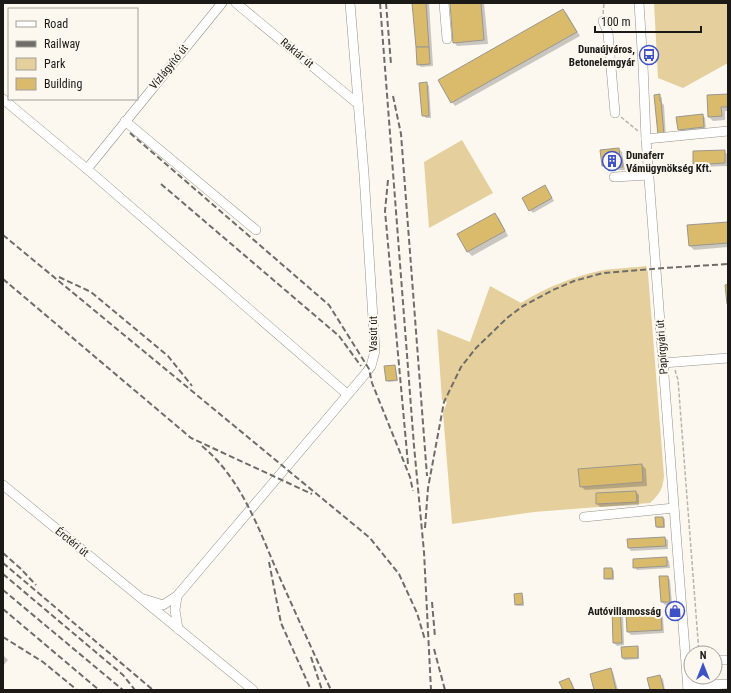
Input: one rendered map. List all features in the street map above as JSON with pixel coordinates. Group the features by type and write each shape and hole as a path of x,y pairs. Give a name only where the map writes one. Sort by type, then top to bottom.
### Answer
{"street":[{"name":"Vízlágyító út","path":"87,169 222,3"},
{"name":"Raktár út","path":"236,3 358,104"},
{"name":"Vasút út","path":"141,599 164,604 177,596 371,366 375,351 350,3"},
{"path":"444,3 447,39"},
{"name":"Papírgyári út","path":"638,3 643,65 643,136 649,175 674,508 687,645"},
{"path":"603,21 608,33 615,113"},
{"path":"3,99 87,169 348,394"},
{"path":"125,121 256,230"},
{"path":"643,136 728,132"},
{"path":"614,177 649,175"},
{"path":"663,363 728,358"},
{"name":"Érctéri út","path":"3,485 252,690"},
{"path":"584,517 674,508"},
{"path":"177,596 175,610 178,629"},
{"path":"688,688 728,684"}],"path":[{"path":"603,21 604,3"},
{"path":"615,113 643,136"},
{"path":"673,362 678,380 698,645"}],"green space":[{"path":"654,3 728,3 728,63 683,88 658,78"},
{"path":"462,140 493,193 429,228 424,162"},
{"path":"646,266 648,273 664,476 662,488 656,497 650,503 534,512 452,524 443,413 447,402 442,400 437,329 470,342 490,286 521,303 549,288 589,273"}],"building":[{"path":"412,3 426,3 429,47 416,47"},
{"path":"450,3 481,3 484,40 453,43"},
{"path":"563,9 577,32 451,103 438,80"},
{"path":"416,47 429,47 430,64 417,65"},
{"path":"427,82 429,116 422,116 419,83"},
{"path":"660,94 664,135 658,135 654,95"},
{"path":"728,94 728,107 721,107 722,116 708,117 707,95"},
{"path":"703,114 704,127 678,130 676,117"},
{"name":"Dunaferr Vámügynökség Kft.","path":"619,148 623,167 614,168 614,165 602,166 600,150"},
{"path":"725,150 725,163 693,165 693,151"},
{"path":"545,185 552,198 529,211 522,198"},
{"path":"495,213 505,231 467,252 457,234"},
{"path":"728,222 728,243 689,246 687,225"},
{"path":"728,284 728,304 727,304 725,285"},
{"path":"395,365 397,380 386,381 384,366"},
{"path":"642,464 643,482 580,487 578,469"},
{"path":"636,491 637,502 596,504 596,493"},
{"path":"655,517 663,517 664,527 656,527"},
{"path":"665,537 666,546 628,548 627,539"},
{"path":"667,557 667,566 633,568 633,559"},
{"path":"604,568 612,568 613,578 604,579"},
{"path":"659,576 668,576 670,602 661,602"},
{"path":"522,593 523,604 515,605 514,594"},
{"path":"612,608 620,608 622,643 613,643"},
{"path":"661,613 662,630 627,632 626,615"},
{"path":"638,646 638,658 622,658 621,647"},
{"path":"611,668 616,690 594,690 590,674"},
{"path":"660,675 664,690 650,690 647,678"},
{"path":"569,678 574,690 563,690 559,682"}],"railway":[{"path":"380,3 414,446 424,552 431,690"},
{"path":"386,3 391,64"},
{"path":"393,96 401,134 427,476"},
{"path":"130,133 329,305 369,369 372,383 410,477 413,491"},
{"path":"388,180 385,211 408,464"},
{"path":"161,184 339,336 361,366"},
{"path":"3,235 370,538 399,574 417,613 425,640"},
{"path":"425,528 428,488 444,402 461,367 476,348 507,318 523,306 553,290 574,281 603,273 728,264"},
{"path":"59,277 91,292 168,356 192,386"},
{"path":"3,279 191,438 312,494"},
{"path":"202,446 216,459 228,474 248,506 331,690"},
{"path":"3,553 36,585"},
{"path":"269,562 281,623 311,690"},
{"path":"3,563 153,690"},
{"path":"3,574 123,675 135,690"},
{"path":"3,590 123,690"},
{"path":"432,602 435,637"},
{"path":"3,609 99,690"},
{"path":"3,637 43,662 77,690"},
{"path":"434,649 445,690"},
{"path":"311,657 322,690"}],"place":[{"name":"Dunaújváros, Betonelemgyár","path":"649,55"},
{"name":"Dunaferr Vámügynökség Kft.","path":"612,161"},
{"name":"Autóvillamosság","path":"675,611"}]}
